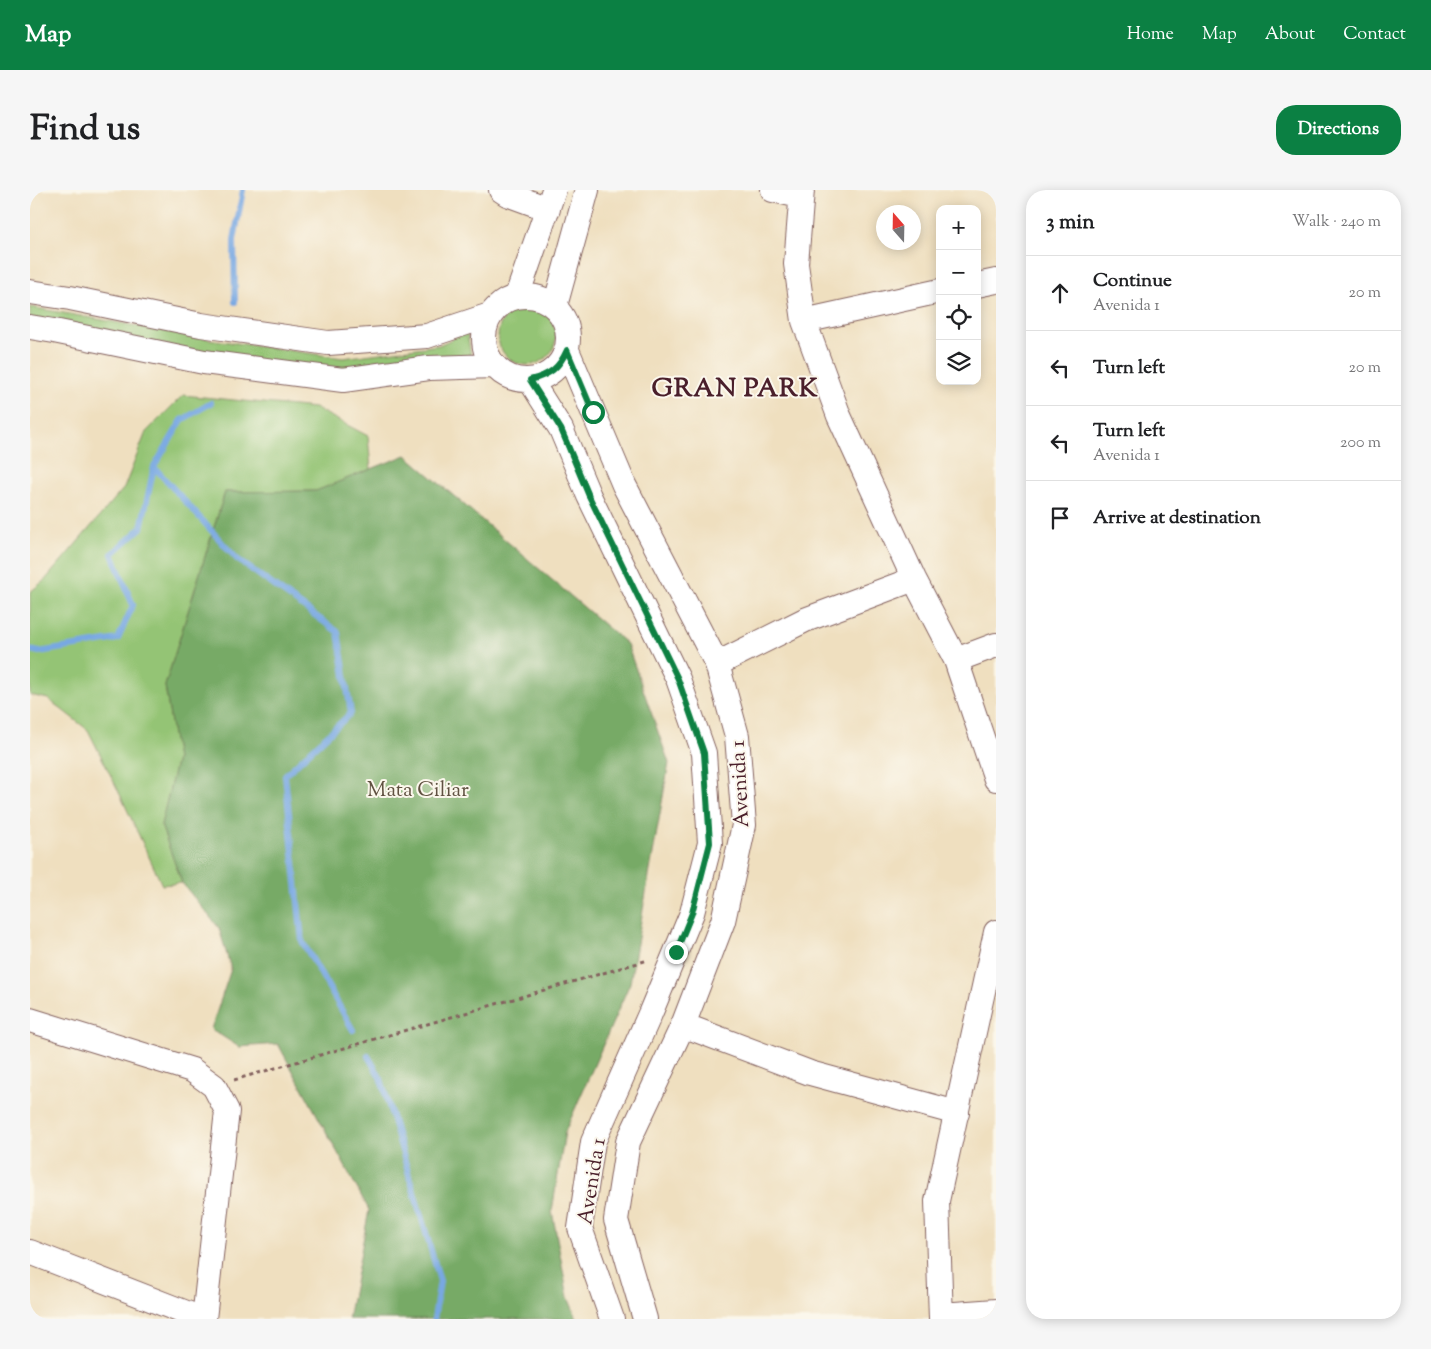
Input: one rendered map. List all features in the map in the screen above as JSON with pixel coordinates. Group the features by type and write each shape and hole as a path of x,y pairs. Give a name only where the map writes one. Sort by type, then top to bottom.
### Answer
{"street":[{"path":"501,190 508,194 551,200 517,296"},
{"path":"555,306 587,190"},
{"path":"773,190 801,193 796,264 804,321 839,416 914,579 956,660 996,779"},
{"path":"981,283 996,281"},
{"path":"30,292 70,298 201,325 328,342 427,336 490,315"},
{"path":"804,321 936,292"},
{"path":"530,295 544,298 555,306 565,318 569,334 567,350 562,361 553,370 542,377 530,380 517,379 505,374 494,366 487,355 483,342 484,328 490,315 502,303 517,296 530,295"},
{"path":"30,327 204,362 343,380 429,368 494,366"},
{"name":"Avenida 1","path":"567,350 624,485 718,664 738,736 744,825 723,921 684,1025 628,1142 616,1220 645,1319"},
{"name":"Avenida 1","path":"530,380 561,429 589,496 678,679 704,753 710,843 692,913 650,1014 593,1142 580,1228 612,1319"},
{"path":"718,664 805,620 914,579"},
{"path":"956,660 996,645"},
{"path":"996,932 937,1201 941,1317 996,1311"},
{"path":"30,1020 192,1070 214,1086 227,1111 203,1319 30,1252"},
{"path":"684,1025 810,1073 957,1113"}],"path":[{"path":"214,1086 676,952"}],"green space":[{"path":"30,307 215,340 343,358 439,345 467,332 471,357 344,371 211,354 30,319"},
{"path":"527,307 538,309 551,320 556,336 554,347 543,360 527,365 516,363 503,352 498,336 500,325 511,312"},
{"path":"183,395 315,408 368,436 371,469 316,491 225,492 165,686 177,759 161,825 182,883 162,885 88,730 48,699 30,695 30,592 45,580 124,488 146,432"},
{"name":"Mata Ciliar","path":"406,455 627,644 669,763 630,983 565,1132 552,1211 568,1297 577,1319 348,1319 369,1210 278,1044 239,1047 211,1029 231,969 219,928 182,883 161,825 177,759 165,686 225,492 316,491"}],"waterway":[{"path":"235,302 234,240 243,190"},
{"path":"30,650 39,652 118,639 133,605 112,554 141,528 154,467 182,420 211,403"},
{"path":"154,467 237,559 338,632 351,713 285,775 302,941 353,1030"},
{"path":"368,1056 381,1079 440,1281 434,1319"}],"district":[{"name":"GRAN PARK","path":"735,387"}],"route":[{"path":"593,412 567,350 562,361 553,370 542,377 530,380 561,429 589,496 678,679 704,753 710,843 692,913 676,952"}]}
